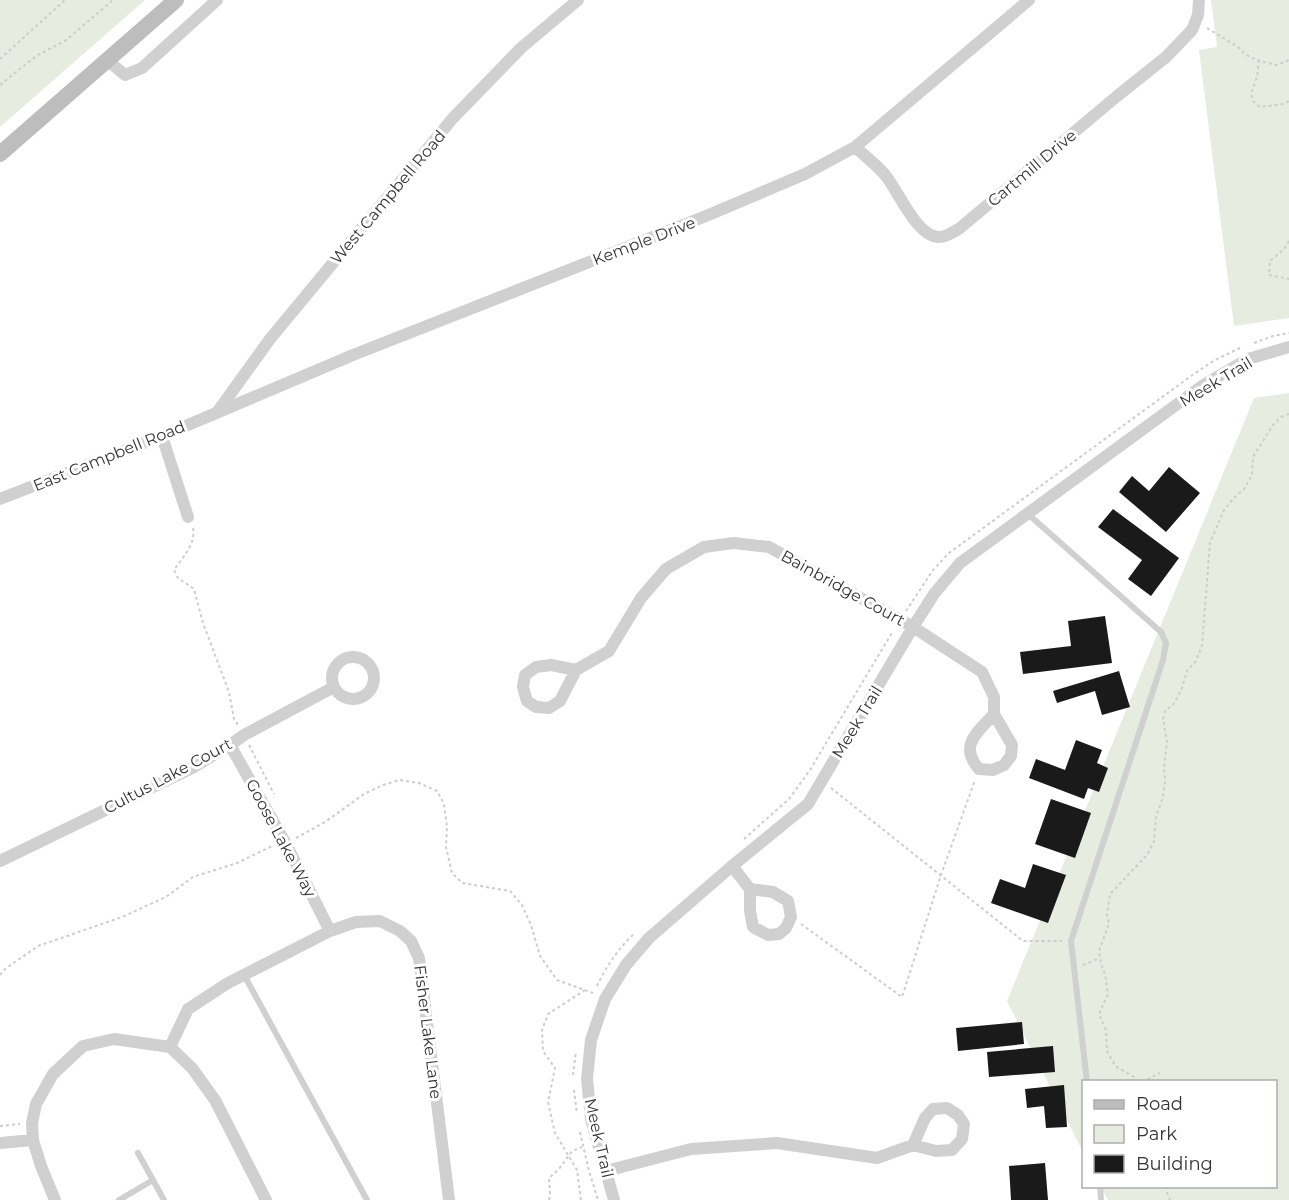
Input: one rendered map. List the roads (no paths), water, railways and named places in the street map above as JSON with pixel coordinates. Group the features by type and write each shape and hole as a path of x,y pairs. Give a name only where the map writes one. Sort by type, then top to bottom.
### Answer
{"main road":[{"path":"0,154 176,0"}],"street":[{"path":"107,60 124,75 142,68 218,0"},
{"name":"West Campbell Road","path":"218,412 270,339 453,118 521,48 578,0"},
{"name":"Kemple Drive","path":"218,412 353,355 706,216 805,174 855,147 1029,0"},
{"name":"Cartmill Drive","path":"855,147 885,174 906,211 928,235 939,237 950,234 1166,57 1192,30 1198,15 1199,0"},
{"name":"Meek Trail","path":"614,1200 591,1119 587,1078 591,1040 605,999 626,965 649,938 808,804 913,627 934,594 960,563 1202,386 1248,359 1289,347"},
{"name":"East Campbell Road","path":"0,499 218,412"},
{"path":"162,436 188,517"},
{"name":"Bainbridge Court","path":"576,670 609,651 641,598 666,569 704,548 734,543 769,547 913,627 982,672 994,698 994,714 1012,745 1011,756 1004,765 993,770 979,769 971,760 969,748 974,738 994,714"},
{"path":"551,665 576,670 560,701 549,708 536,707 527,700 523,687 525,675 536,667 551,665"},
{"name":"Cultus Lake Court","path":"0,861 194,767 244,735 334,687"},
{"name":"Goose Lake Way","path":"230,746 286,844 330,931"},
{"path":"732,866 750,889 753,927 768,935 779,934 786,928 791,917 788,902 773,892 750,889"},
{"name":"Fisher Lake Lane","path":"170,1047 188,1009 228,983 330,931 356,922 380,921 400,931 411,941 419,958 449,1200"},
{"path":"55,1200 33,1140 32,1123 36,1104 54,1074 83,1046 114,1039 170,1047 192,1068 215,1100 266,1200"},
{"path":"0,1143 33,1140"},
{"path":"606,1171 691,1149 777,1143 877,1158 913,1145"}],"lane":[{"path":"1028,514 1161,632 1166,642 1163,660 1071,941 1088,1080"},
{"path":"244,975 367,1200"},
{"path":"138,1153 164,1200"},
{"path":"119,1200 153,1180"}]}
